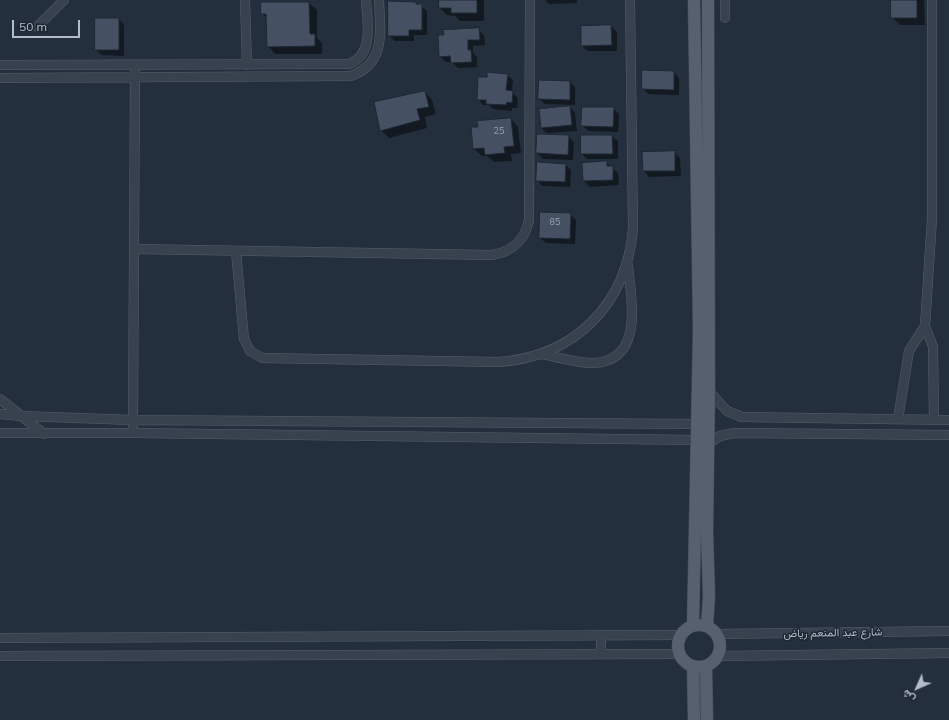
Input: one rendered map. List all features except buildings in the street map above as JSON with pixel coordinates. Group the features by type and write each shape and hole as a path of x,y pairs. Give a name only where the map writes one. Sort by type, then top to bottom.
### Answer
{"main road":[{"path":"694,0 704,330 709,391 703,442 694,531 693,625 681,635 678,644 680,654 685,662 693,666 706,666 718,656 720,645 712,630 709,596 703,442 698,424 704,330 708,0"},
{"path":"694,531 707,532"},
{"path":"693,625 712,630"},
{"path":"693,666 694,720"},
{"path":"706,666 707,720"}],"street":[{"path":"38,27 64,0"},
{"path":"245,0 247,65"},
{"path":"0,66 349,64 354,62 362,55 367,47 366,0"},
{"path":"0,78 351,76 368,67 378,50 379,0"},
{"path":"134,249 492,255 505,252 516,245 525,234 529,220 530,0"},
{"path":"236,251 244,339 250,351 262,358 514,361 541,354 572,338 598,316 614,293 627,261 631,246 633,228 630,0"},
{"path":"725,0 725,18"},
{"path":"932,0 932,220 925,326 933,347 934,419"},
{"path":"133,433 135,65"},
{"path":"541,354 584,362 598,362 611,358 622,350 629,338 632,326 627,261"},
{"path":"898,419 909,352 916,338 925,326"},
{"path":"709,391 727,411 742,417 949,420"},
{"path":"0,399 44,434"},
{"path":"0,414 133,420 698,424"},
{"path":"742,417 742,433"},
{"path":"0,427 4,433 44,434 133,433 703,442 720,436 742,433 949,435"},
{"name":"شارع عبد المنعم رياض","path":"712,630 949,631"},
{"path":"601,635 601,654"},
{"path":"0,638 681,635"},
{"path":"190,638 191,655"},
{"name":"شارع عبد المنعم رياض","path":"718,656 949,653"},
{"path":"0,656 680,654"}]}
